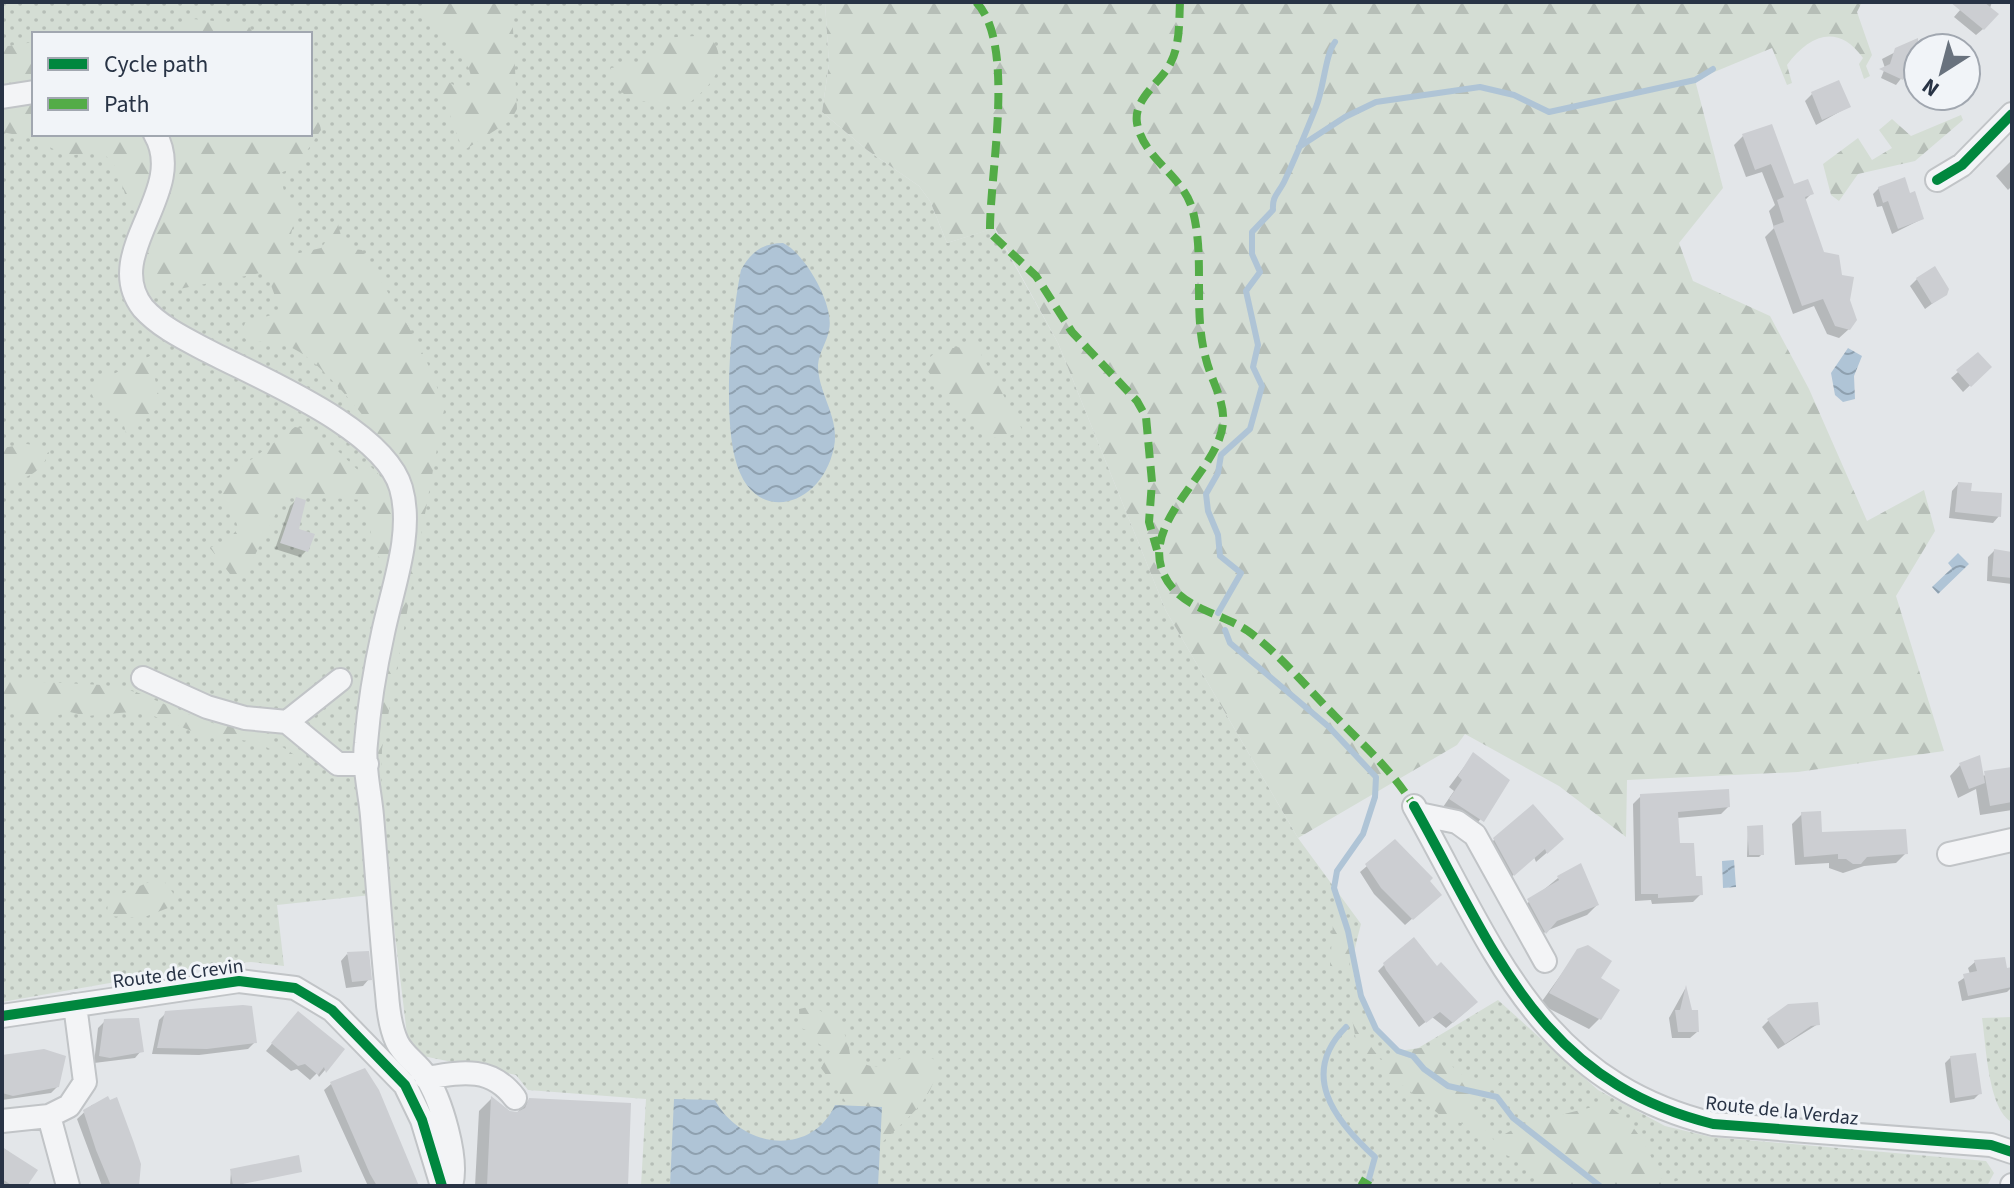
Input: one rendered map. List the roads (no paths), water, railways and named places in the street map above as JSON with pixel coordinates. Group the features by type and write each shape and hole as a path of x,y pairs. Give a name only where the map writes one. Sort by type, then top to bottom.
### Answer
{"street":[{"path":"2,97 32,92"},
{"path":"1937,180 1962,165 2012,114"},
{"path":"156,136 162,146 164,177 134,253 132,274 132,288 144,309 178,335 350,426 396,474 401,488 405,510 402,538 375,673 365,747 387,998 398,1043 426,1078 439,1105 455,1172 451,1186"},
{"path":"143,678 207,707 245,718 287,722 338,764 367,764"},
{"path":"287,722 340,680"},
{"name":"Route de la Verdaz","path":"1545,961 1475,835 1457,822 1416,810 1522,999 1561,1042 1631,1094 1671,1112 1713,1124 1991,1145 2012,1152"},
{"path":"1949,854 2012,840"},
{"name":"Route de Crevin","path":"2,1016 239,981 270,982 303,991 345,1022 405,1085 422,1120 442,1186"},
{"path":"2,1121 49,1116 69,1106 85,1082 75,1005"},
{"path":"426,1078 486,1073 504,1084 515,1098"},
{"path":"49,1116 68,1186"}],"water":[{"path":"783,243 809,269 827,308 829,330 818,365 835,436 827,468 816,484 802,496 786,502 771,501 756,494 744,480 735,458 729,415 734,313 741,270 758,250"},
{"path":"1848,348 1862,356 1854,376 1855,399 1843,402 1835,395 1831,373"},
{"path":"1958,553 1969,564 1938,594 1932,587 1952,568 1948,563"},
{"path":"1734,860 1736,887 1723,888 1722,861"},
{"path":"674,1099 715,1100 726,1116 741,1128 775,1140 793,1140 809,1134 824,1122 835,1105 882,1107 878,1186 670,1186"}],"waterway":[{"path":"1218,613 1241,573 1220,556 1218,535 1208,511 1206,494 1218,473 1221,455 1250,429 1262,386 1253,367 1258,345 1246,291 1260,272 1252,254 1252,232 1273,210 1274,198 1316,107 1335,42"},
{"path":"1299,147 1345,117 1376,102 1480,87 1514,95 1549,112 1695,80 1713,69"},
{"path":"1225,630 1230,643 1329,727 1376,777 1375,797 1363,834 1337,871 1334,888 1348,931 1361,996 1376,1029 1398,1051 1413,1056 1424,1069 1448,1086 1497,1097 1513,1118 1600,1186"},
{"path":"1346,1027 1332,1045 1325,1062 1324,1079 1335,1112 1375,1157 1367,1186"}]}
